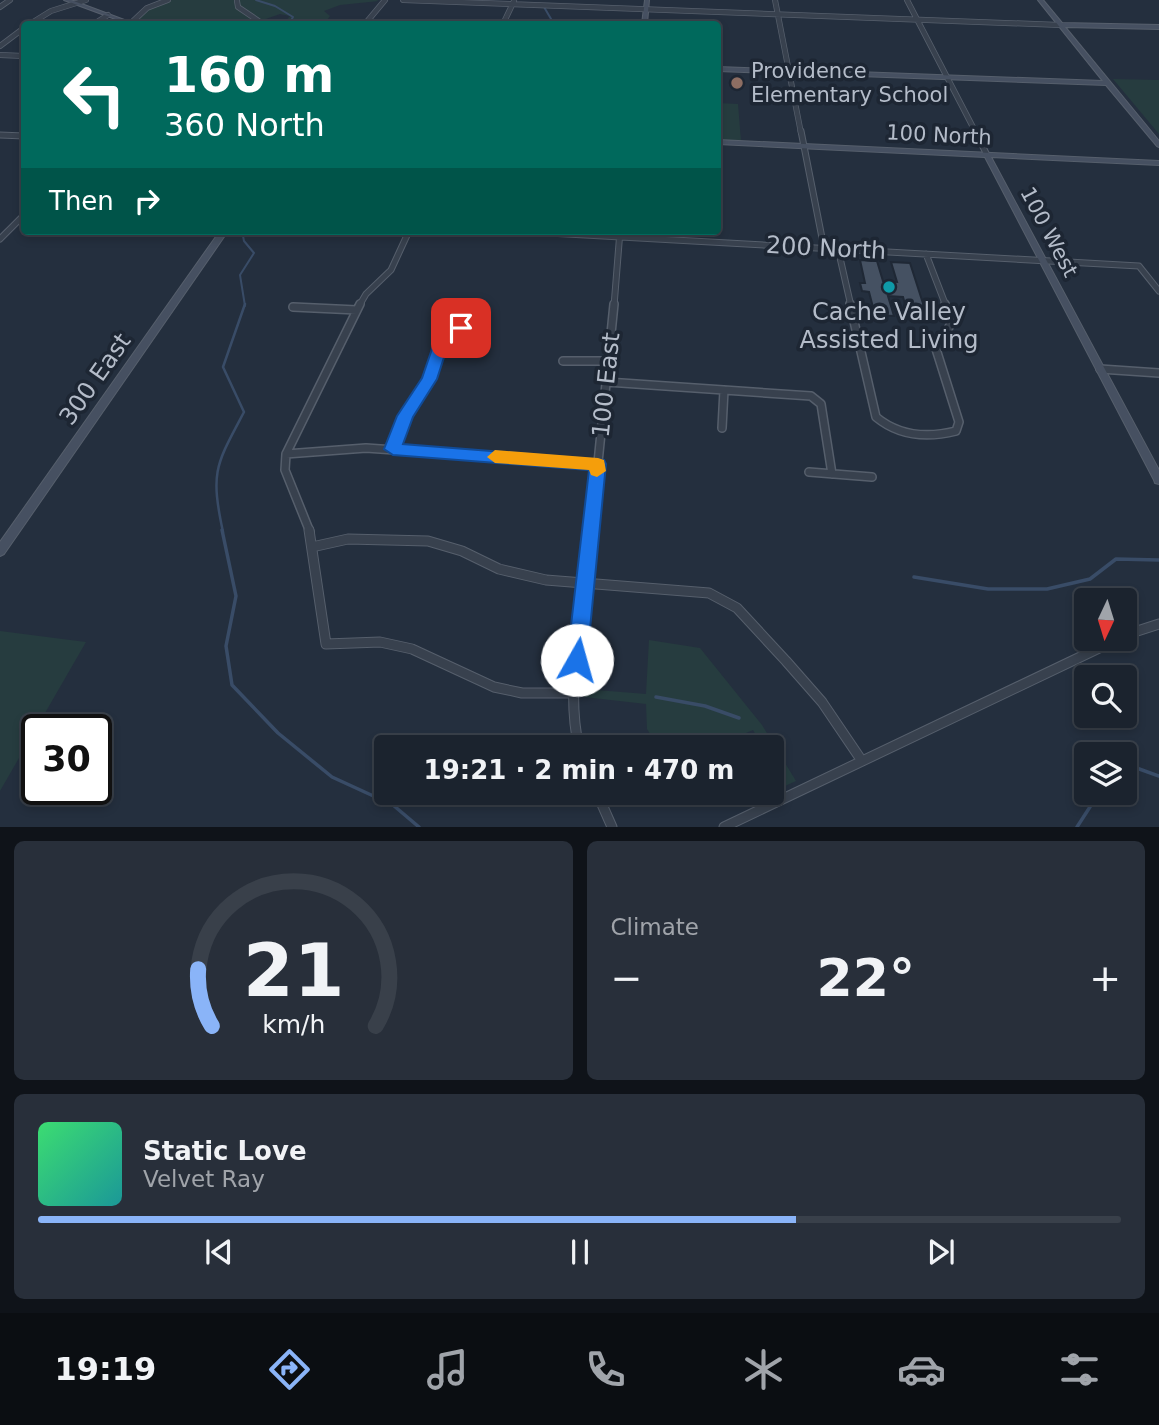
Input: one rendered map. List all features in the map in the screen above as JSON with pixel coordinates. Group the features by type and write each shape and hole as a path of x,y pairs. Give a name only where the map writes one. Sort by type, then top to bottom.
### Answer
{"street":[{"path":"0,7 10,0"},
{"path":"66,0 123,21"},
{"path":"35,21 51,11 86,0"},
{"path":"134,21 147,8 168,0"},
{"path":"367,21 384,0"},
{"path":"403,0 1159,27"},
{"path":"644,21 647,0"},
{"path":"775,0 824,248"},
{"name":"100 West","path":"907,0 1159,480"},
{"path":"1040,0 1159,145"},
{"path":"237,1 238,7 259,21"},
{"path":"504,21 513,2"},
{"path":"99,21 108,15"},
{"path":"1,45 21,30"},
{"path":"0,55 21,56"},
{"path":"721,69 1108,83"},
{"path":"0,135 21,136"},
{"name":"100 North","path":"721,142 1159,163"},
{"path":"0,239 21,218"},
{"name":"300 East","path":"0,551 221,235"},
{"path":"408,235 391,270 366,294 357,310 286,454 285,470 302,510 312,547 326,644 380,642 412,649 494,687 522,693 573,693"},
{"name":"100 East","path":"576,735 573,724 573,693 610,361 619,235"},
{"name":"200 North","path":"634,235 1139,266 1159,291"},
{"path":"838,249 876,417 887,428 942,435 956,431 959,422 936,349 952,322 926,254"},
{"path":"293,307 357,310"},
{"path":"393,449 405,416 429,379 440,346 461,328"},
{"path":"563,361 610,361"},
{"path":"1100,369 1159,373"},
{"path":"607,382 811,396 818,399 832,474"},
{"path":"722,428 724,390"},
{"path":"286,454 366,448 598,464"},
{"path":"809,472 872,477"},
{"path":"312,547 348,539 428,541 523,575 587,584 709,593 737,608 822,702 862,761"},
{"path":"1138,631 1159,624"},
{"path":"724,827 1093,651"},
{"path":"602,805 612,827"}],"green space":[{"path":"172,0 379,1 340,5 324,11 330,16 327,20 334,21 286,21 290,16 280,14 264,21 137,21 148,10"},
{"path":"1113,79 1159,80 1159,134"},
{"path":"721,103 738,104 741,141 721,140"},
{"path":"0,631 86,642 44,714 21,714 21,755 0,791"},
{"path":"649,640 700,648 768,735 756,735 753,730 741,735 651,735 647,729 646,704 584,697 584,689 646,694"},
{"path":"784,761 796,781 784,784"}],"building":[{"name":"Cache Valley Assisted Living","path":"860,260 877,261 883,281 897,282 891,262 910,263 928,319 909,318 903,297 888,296 894,316 875,315 869,292 862,291 860,283 865,283"}],"waterway":[{"path":"256,0 275,6 293,17 291,21"},
{"path":"544,7 552,21"},
{"path":"243,235 244,241 254,253 240,275 245,305"},
{"path":"223,532 217,495 218,469 244,412 223,367 245,305"},
{"path":"222,530 236,596 226,646 232,685 278,733 332,777 393,805 419,827"},
{"path":"914,577 988,589 1047,589 1090,579 1116,559 1159,560"},
{"path":"656,697 705,706 739,718"},
{"path":"1137,768 1159,776"},
{"path":"1077,827 1091,805"}],"slow traffic":[{"path":"495,457 598,464 597,471"}],"place":[{"name":"Providence Elementary School","path":"737,83"},
{"name":"Cache Valley Assisted Living","path":"889,287"}],"route":[{"path":"461,328 440,346 429,379 405,416 393,449 598,464 577,660"}]}
